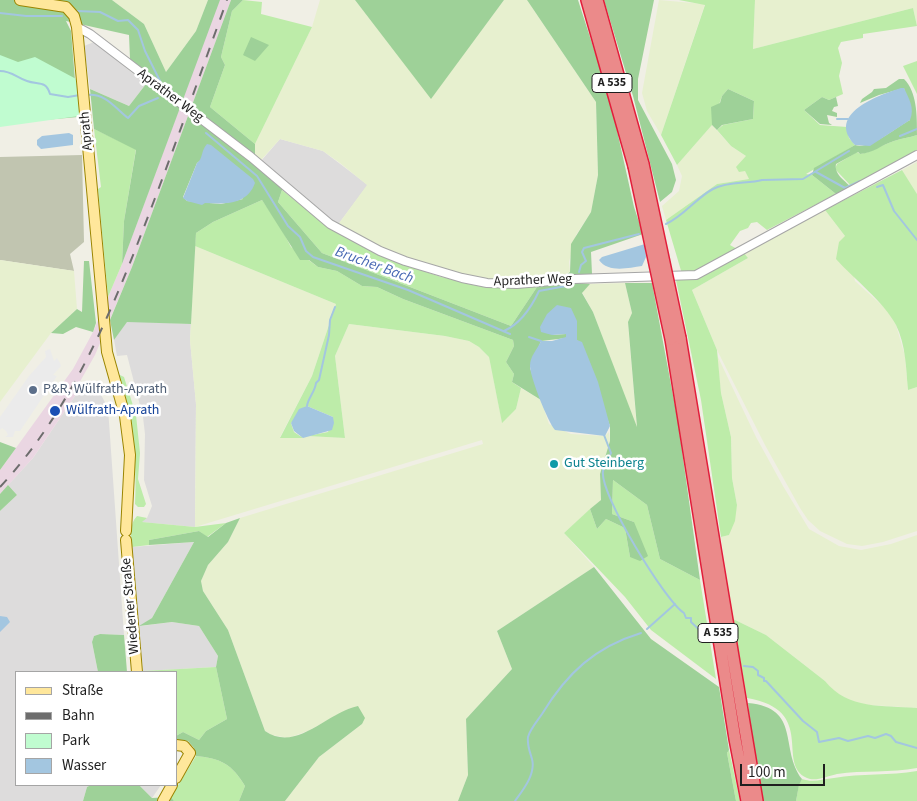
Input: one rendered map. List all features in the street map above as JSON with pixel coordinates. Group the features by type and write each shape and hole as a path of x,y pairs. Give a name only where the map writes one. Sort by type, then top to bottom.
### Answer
{"highway":[{"name":"A 535","path":"587,0 639,165"},
{"name":"A 535","path":"597,0 639,165 675,339 740,738 747,801"},
{"name":"A 535","path":"740,738 757,801"}],"main road":[{"name":"Aprath","path":"20,0 66,8 74,16 77,27 103,305"},
{"name":"Wiedener Straße","path":"103,305 108,361 128,435 131,473 126,535 137,671"},
{"path":"178,746 187,748 190,753 189,758 178,775"},
{"path":"163,801 171,786"}],"street":[{"name":"Aprather Weg","path":"77,27 90,34 251,157 330,224 380,251 405,261 454,276 487,283 517,284 574,279 696,275 917,155"}],"shaded area":[{"path":"112,0 208,0 196,31 166,72 144,24"},
{"path":"219,0 231,0 132,267 95,355 78,385 81,387 33,458 0,494 0,470 73,369 93,332 122,264"},
{"path":"320,0 355,0 431,98 504,0 527,0 596,102 598,175 591,212 576,235 569,262 570,272 555,278 515,281 486,280 433,268 381,249 337,226 367,185 340,163 323,151 280,139 261,160 255,155 255,144 312,27"},
{"path":"659,0 705,4 661,135 647,111 642,93"},
{"path":"755,0 917,0 917,26 913,8 753,49"},
{"path":"94,42 146,84 129,106 90,89 84,46"},
{"path":"712,125 731,146 746,156 745,171 749,179 717,184 666,220 662,206 679,191 682,176 677,165"},
{"path":"280,139 323,151 368,185 337,226 261,161"},
{"path":"82,155 84,242 70,254 74,271 0,260 0,157"},
{"path":"917,162 917,194 902,170"},
{"path":"825,210 845,236 855,281 887,310 896,325 905,356 908,390 917,387 917,531 883,542 862,546 847,544 820,531 808,520 800,508 765,445 717,350 692,290 748,258 744,253"},
{"path":"195,246 336,304 312,376 280,437 345,438 335,356 349,324 445,336 469,341 479,347 489,357 502,422 516,409 521,388 541,400 549,424 571,434 605,436 609,432 610,441 600,474 601,500 564,533 594,567 497,631 512,669 466,719 468,775 458,801 285,801 319,757 362,724 350,708 308,731 288,738 272,735 265,731 228,630 203,591 201,581 208,565 228,542 240,518 483,444 482,440 195,527 196,404 190,340"},
{"path":"0,260 74,271 77,309 51,333 0,402"},
{"path":"625,283 632,313 628,323 637,429 593,312 582,292 590,284"},
{"path":"127,321 191,324 190,340 196,404 195,527 141,522 147,518 152,506 144,480 145,434 143,417 127,355 117,356 114,340"},
{"name":"P&R, Wülfrath-Aprath","path":"50,349 54,361 57,358 61,366 53,375 57,376 20,431 15,431 13,437 5,437 8,435 2,428 0,430 0,417 29,376 46,357 45,351"},
{"path":"717,355 756,437 809,529 839,546 861,550 891,544 917,535 917,708 856,704 832,690 825,681 766,635 733,619 721,537 729,535 737,505 732,478 731,437 721,393"},
{"path":"87,384 95,386 108,408 124,635 100,634 94,636 92,642 98,671 15,671 15,786 89,786 83,801 0,801 0,511 17,495 8,485 33,458 81,387"},
{"path":"194,542 152,618 141,626 172,622 199,626 218,656 216,667 143,671 132,547"},
{"path":"140,786 160,786 152,798"}],"green space":[{"path":"0,0 112,0 144,24 166,72 196,31 208,0 220,0 122,264 124,221 136,150 94,129 90,89 129,106 146,84 130,59 129,35 66,21 71,31 78,117 0,124"},
{"path":"231,0 243,0 232,11 221,57 225,65 210,107 255,144 255,155 299,194 282,190 278,202 322,253 511,326 539,284 563,282 590,284 582,293 593,312 637,427 628,322 632,313 625,283 652,283 678,422 700,580 660,559 647,505 613,480 612,514 634,522 648,556 640,561 630,557 625,528 606,519 597,529 590,509 601,500 600,474 610,441 610,426 577,340 577,321 552,335 566,334 567,338 541,341 530,368 541,400 512,382 514,374 506,362 514,346 513,340 403,299 377,287 362,286 337,271 318,267 309,260 300,260 262,200 213,222 196,233 191,324 127,322 114,340 110,320 132,267","holes":["201,160 243,199 221,204 187,201 183,197 197,163"]},
{"path":"243,0 262,2 261,14 312,27 255,144 210,107 225,65 221,57 232,11"},
{"path":"355,0 504,0 431,99"},
{"path":"527,0 578,0 610,99 634,207 643,234 591,252 592,274 566,275 570,272 571,244 591,212 598,175 596,102"},
{"path":"604,0 654,0 638,79 638,100 672,164 676,180 672,192 660,202 633,96"},
{"path":"679,0 755,0 753,49 913,8 917,26 863,34 863,38 841,42 838,48 842,63 839,76 843,94 829,100 822,97 804,110 820,125 847,127 849,138 855,145 806,174 812,175 836,194 767,230 757,222 751,223 748,228 740,231 730,245 744,253 748,258 692,290 717,350 721,393 731,437 732,478 737,505 735,521 729,535 721,537 701,400 676,280 682,274 666,220 717,184 749,179 745,171 739,172 736,167 746,156 731,146 717,130 723,125 753,119 754,101 728,89 722,96 712,125 677,165 661,135 705,5"},
{"path":"251,37 269,45 255,61 243,55"},
{"path":"0,55 18,62 35,57 78,80 79,116 0,127"},
{"path":"917,61 917,94 903,66"},
{"path":"899,79 904,79 912,90 916,112 917,135 894,141 869,152 860,154 858,152 836,164 838,174 851,187 836,194 812,175 814,168 855,145 861,146 876,141 910,120 904,88 860,103 874,89 886,88"},
{"path":"728,89 754,101 753,119 722,125 717,130 712,125 711,107 720,103 722,96"},
{"path":"822,97 829,100 836,97 838,106 834,107 832,111 837,113 837,117 827,115 829,123 832,125 820,124 804,110"},
{"path":"94,129 136,149 124,221 122,264 108,297 98,189 101,187"},
{"path":"917,135 917,152 851,186 835,169 837,164 857,152 860,154 865,153 885,144"},
{"path":"902,170 917,194 917,387 908,390 904,349 896,325 891,316 876,299 836,259 839,242 845,236 825,210"},
{"path":"282,190 332,230 397,262 441,277 488,286 539,284 511,326 322,253 278,202"},
{"path":"262,200 280,226 291,247 318,267 337,271 362,286 377,287 403,299 513,340 514,346 506,362 514,374 512,382 521,388 516,409 502,423 489,357 479,347 469,341 445,336 349,324 335,356 345,438 307,436 328,432 333,417 307,406 291,423 294,432 303,438 280,438 312,376 336,304 195,246 196,233 213,222"},
{"path":"84,261 89,261 96,323 93,332 76,327 63,334 51,333 77,309 82,312"},
{"path":"116,373 124,377 136,415 140,453 138,479 146,504 144,507 138,507 135,504 136,487 132,438"},
{"path":"0,442 16,448 0,470"},
{"path":"613,480 647,505 660,559 700,580 716,679 651,630 625,597 564,533 590,509 597,529 606,519 625,528 630,557 634,522 612,514"},
{"path":"8,485 17,495 0,511 0,494"},
{"path":"137,516 147,518 142,522 195,527 226,523 207,537 199,531 149,540 149,545 132,547 132,526"},
{"path":"240,518 228,542 208,565 201,581 203,591 228,630 265,731 277,736 289,737 312,729 346,710 358,706 365,718 362,724 319,757 285,801 239,801 245,786 230,767 212,758 196,756 194,748 188,741 178,740 178,735 183,732 199,740 206,731 227,719 216,667 218,656 199,626 172,622 139,626 152,618 194,542 149,545 149,540 199,531 208,537 226,523"},
{"path":"594,567 651,639 719,687 729,750 727,753 736,801 458,801 468,775 466,719 512,669 497,631"},
{"path":"733,619 766,635 844,697 879,706 917,708 917,768 837,774 814,779 807,778 798,771 794,761 789,725 782,714 769,704 747,698"},
{"path":"100,634 124,635 127,671 98,671 92,642 94,636"},
{"path":"216,667 227,719 206,731 199,740 183,732 178,735 178,671 143,671"},
{"path":"748,703 765,706 776,713 783,721 791,755 802,779 796,801 763,801 755,765"},
{"path":"729,750 740,801 736,801 727,753"},
{"path":"196,756 212,758 230,767 245,786 239,801 174,801 171,797"},
{"path":"917,771 917,801 796,801 799,784 802,779 814,781 844,776 896,774"},
{"path":"140,786 152,798 171,797 174,801 83,801 87,787"}],"water":[{"path":"904,88 911,104 910,120 870,146 855,145 847,134 846,124 851,115 869,101"},
{"path":"69,133 73,135 73,145 41,149 37,145 37,140 42,136"},
{"path":"207,144 211,145 253,179 255,183 247,196 235,202 205,203 202,205 183,198"},
{"path":"645,244 646,257 642,266 613,268 608,267 599,260 602,257"},
{"path":"557,305 571,308 577,321 577,340 582,342 598,382 610,426 605,436 555,430 536,389 530,366 534,353 541,341 552,341 566,337 566,334 552,335 541,332 540,327 547,314"},
{"path":"307,406 333,417 332,430 303,438 294,431 291,423 299,409"},
{"path":"0,616 7,617 10,622 0,632"}],"waterway":[{"path":"77,11 100,12 118,21 128,20 138,30 145,51 162,85"},
{"path":"0,13 26,16 62,16"},
{"name":"Brucher Bach","path":"0,71 44,85 50,94 68,97 80,95"},
{"name":"Brucher Bach","path":"87,95 100,96 128,118 139,106 158,98"},
{"path":"837,119 848,119"},
{"name":"Brucher Bach","path":"900,136 917,129"},
{"name":"Brucher Bach","path":"206,133 257,176 288,226 300,237 306,251 313,257 408,290 510,334"},
{"name":"Brucher Bach","path":"666,224 719,186 762,180 803,179 849,151"},
{"path":"816,172 845,188 860,181"},
{"path":"877,187 883,185 894,211 917,240"},
{"name":"Brucher Bach","path":"579,272 581,265 586,261 582,252 584,248 639,234"},
{"name":"Brucher Bach","path":"504,331 525,314 539,291 566,286"},
{"path":"307,406 319,380 329,335 330,320 335,307"},
{"path":"529,337 541,341"},
{"path":"604,435 611,453 603,471 611,501 635,546 663,589 684,613 686,618 691,618 691,622 707,637"},
{"path":"647,629 675,604"},
{"path":"515,801 528,782 532,770 533,765 528,743 529,734 552,699 572,674 596,654 641,633"},
{"path":"744,666 753,667 758,671 758,675 764,678 764,681 803,721 817,732 819,742 839,738 848,741 868,736 875,738 886,734 891,736 896,742 917,748"}],"railway":[{"path":"0,487 50,423 71,389 107,318 152,206 227,0"}],"place":[{"name":"P&R, Wülfrath-Aprath","path":"33,390"},
{"name":"Wülfrath-Aprath","path":"55,411"},
{"name":"Gut Steinberg","path":"554,464"}]}
